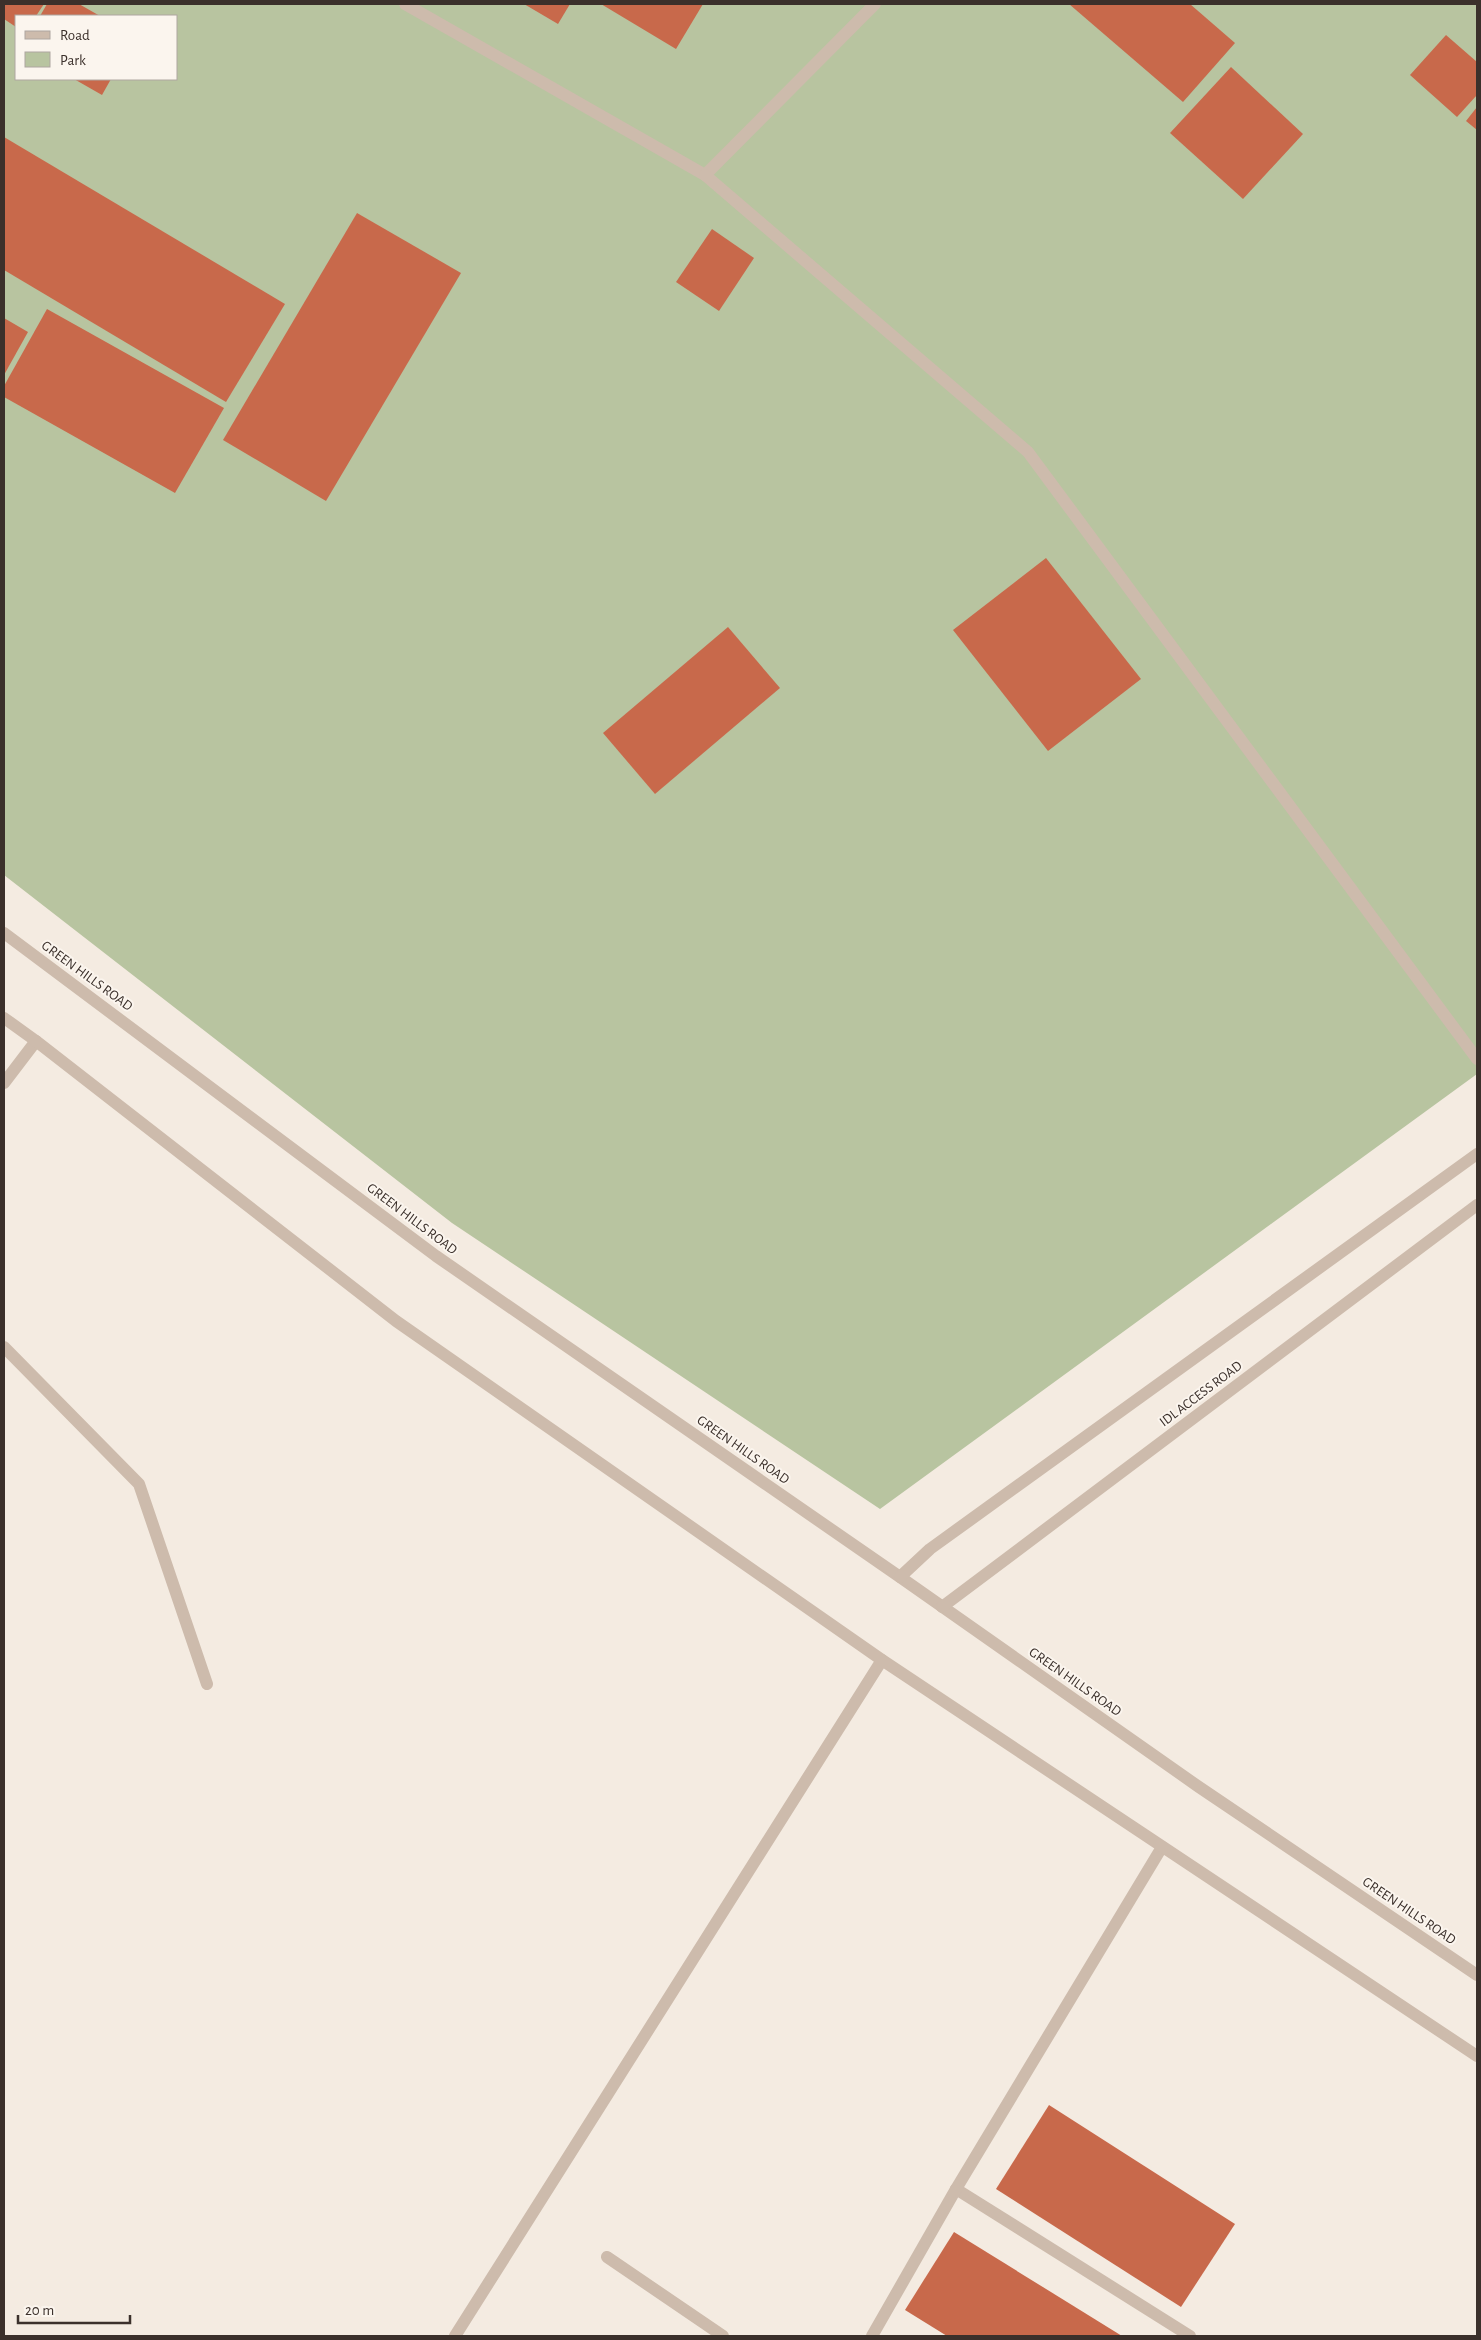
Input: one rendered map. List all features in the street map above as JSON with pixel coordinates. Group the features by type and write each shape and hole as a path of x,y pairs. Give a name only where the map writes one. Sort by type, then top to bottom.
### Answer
{"street":[{"path":"405,4 705,175 1028,452 1477,1059"},
{"path":"705,175 875,4"},
{"name":"GREEN HILLS ROAD","path":"4,933 436,1256 900,1576 1199,1787 1477,1976"},
{"path":"4,1018 396,1321 882,1660 1477,2056"},
{"path":"4,1083 36,1041"},
{"path":"900,1576 930,1549 1477,1154"},
{"name":"IDL ACCESS ROAD","path":"942,1607 1477,1205"},
{"path":"4,1347 139,1484 207,1684"},
{"path":"455,2336 882,1660"},
{"path":"872,2336 956,2189 1162,1847"},
{"path":"956,2189 1190,2336"},
{"path":"607,2256 723,2336"}],"green space":[{"path":"4,4 1477,4 1477,1074 880,1509 452,1223 4,875"}],"building":[{"path":"4,4 44,4 37,15 15,15 15,26 4,19"},
{"path":"47,4 79,4 98,15 41,15"},
{"path":"524,4 570,4 558,24"},
{"path":"601,4 703,4 676,49"},
{"path":"1069,4 1190,4 1235,43 1183,102"},
{"path":"1446,35 1477,62 1477,95 1457,117 1410,75"},
{"path":"1231,67 1303,134 1243,199 1170,133"},
{"path":"76,80 110,80 102,95"},
{"path":"1477,107 1477,130 1466,121"},
{"path":"4,137 285,304 226,402 4,270"},
{"path":"357,213 461,273 326,501 223,440"},
{"path":"712,229 754,258 719,311 676,282"},
{"path":"47,309 224,408 175,493 4,397 4,386"},
{"path":"4,318 28,332 4,375"},
{"path":"1046,558 1141,679 1048,751 953,630"},
{"path":"728,627 780,688 655,794 603,733"},
{"path":"1049,2105 1235,2224 1181,2307 996,2189"},
{"path":"954,2232 1122,2336 947,2336 905,2310"}]}
